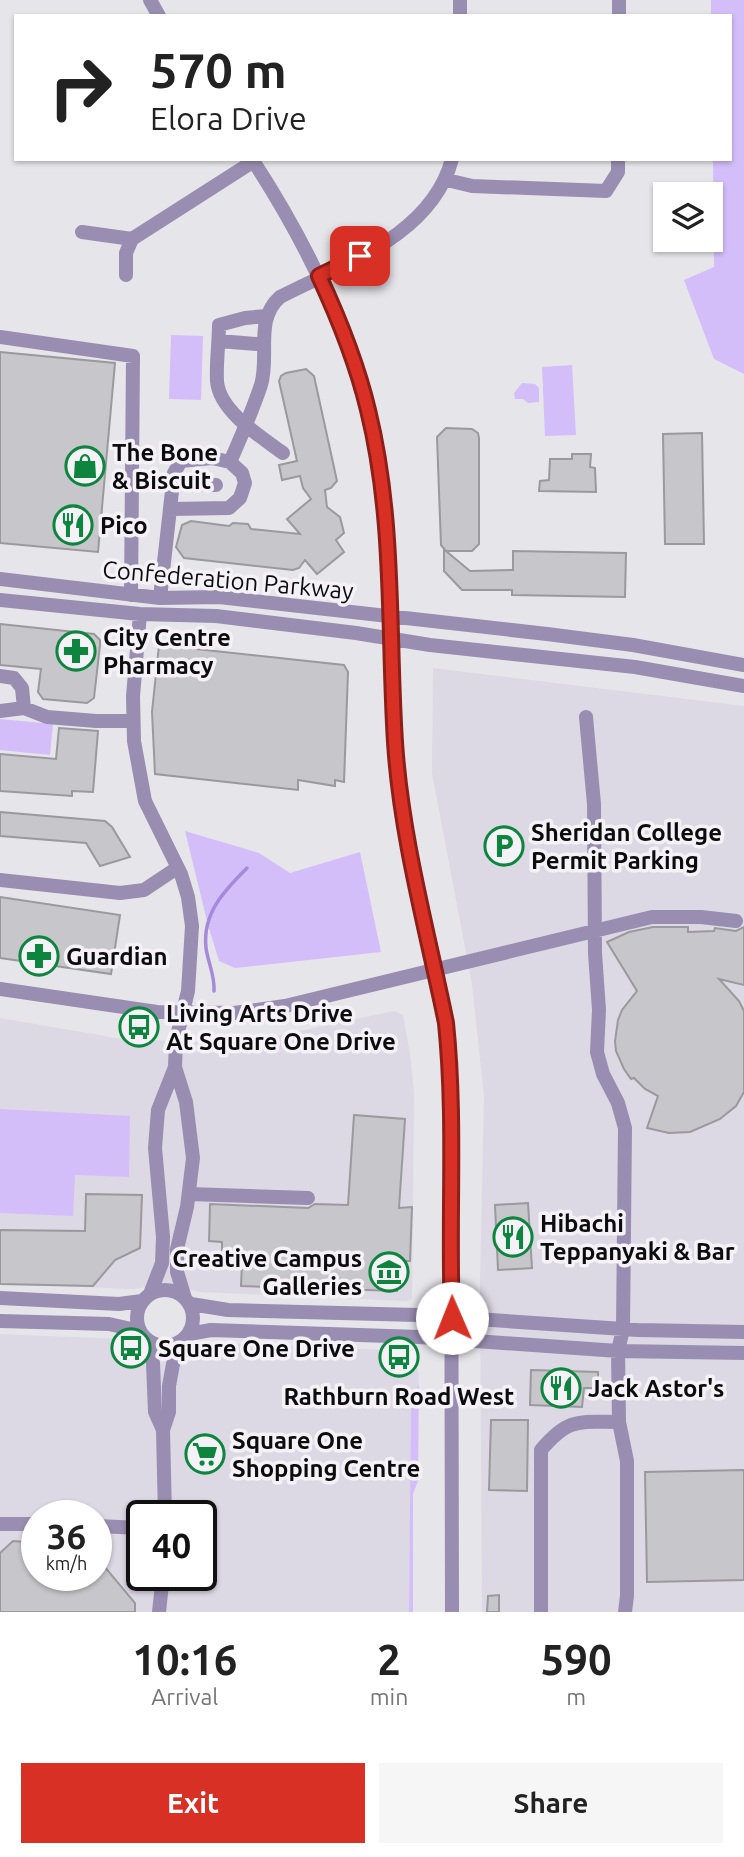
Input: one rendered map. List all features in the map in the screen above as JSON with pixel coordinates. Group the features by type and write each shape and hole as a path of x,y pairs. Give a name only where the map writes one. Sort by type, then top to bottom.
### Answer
{"street":[{"path":"126,275 127,253 132,239 251,161"},
{"path":"254,161 287,213 319,276 354,362 369,411 383,497 400,795 446,1023 451,1093 452,1612"},
{"path":"230,462 262,382 266,316 270,306 280,297 377,248 412,225 447,180 452,161"},
{"path":"447,180 472,186 606,191 618,172 618,161"},
{"path":"82,232 132,239"},
{"path":"266,316 219,325 217,382 220,395 246,425 283,453"},
{"path":"0,337 133,356 131,595"},
{"path":"219,341 257,344"},
{"path":"160,598 174,473 181,461 212,458 230,462 243,473 245,483 240,498 229,508 170,509"},
{"path":"173,484 216,485"},
{"name":"Confederation Parkway","path":"0,579 160,598 219,597 633,645 744,665"},
{"name":"Confederation Parkway","path":"0,600 140,614 216,616 635,667 744,686"},
{"path":"140,614 132,721 145,802 188,897 192,926 188,992 176,1040 175,1068 192,1132 193,1162 177,1249 177,1272 194,1314 193,1324 173,1364 169,1386 169,1412 163,1430 165,1500"},
{"path":"0,676 14,678 22,688 24,708"},
{"path":"0,711 24,708 47,717 132,721"},
{"path":"586,716 594,804 597,1052 603,1074 618,1102 625,1128 624,1329 618,1351 619,1422 627,1461 625,1612"},
{"path":"0,880 120,892 145,890 177,868"},
{"path":"0,989 158,1012 234,1013 285,1006 652,917 701,917 736,921"},
{"path":"163,1430 155,1412 154,1375 144,1336 137,1321 138,1311 162,1262 162,1214 155,1148 158,1110 175,1068"},
{"path":"189,1194 308,1198"},
{"path":"0,1298 119,1304 168,1290 188,1301 228,1310 452,1318 624,1329 744,1332"},
{"path":"0,1321 109,1324 144,1336 164,1347 185,1338 221,1331 452,1340 618,1351 744,1353"},
{"path":"541,1612 541,1450 561,1430 575,1422 619,1422"},
{"path":"0,1524 21,1524"},
{"path":"159,1612 161,1591"}],"shaded area":[{"path":"711,0 744,0 744,374 714,359 684,280 714,267 714,252 723,252 723,182 713,182 713,161 732,161 732,14 711,14"},
{"path":"171,335 203,336 201,400 169,399"},
{"path":"572,365 576,435 545,436 542,367"},
{"path":"522,383 535,384 539,388 539,402 528,403 523,399 515,399 514,393"},
{"path":"433,668 744,706 744,1612 482,1612 480,1286 484,1096 472,984 432,773"},
{"path":"0,719 53,724 50,755 0,750"},
{"path":"185,831 259,853 290,873 360,852 381,952 235,968 219,961"},
{"path":"394,1011 403,1015 414,1093 412,1298 407,1301 200,1292 165,1284 133,1289 0,1284 0,1018 122,1039 201,1042 277,1036"},
{"path":"0,1109 130,1116 129,1177 75,1175 73,1216 0,1213"},
{"name":"Square One Shopping Centre","path":"0,1334 121,1339 136,1349 138,1361 189,1362 203,1347 218,1343 410,1351 418,1371 419,1386 411,1394 409,1612 0,1612"},
{"path":"419,1386 418,1481 413,1494 413,1612 409,1612 411,1393"}],"building":[{"path":"0,352 115,363 98,552 0,543"},
{"path":"306,369 314,376 337,481 325,490 327,507 340,517 344,533 336,540 344,552 317,574 305,560 299,568 293,570 184,558 176,547 182,525 191,521 229,526 233,523 248,524 251,529 300,534 287,519 311,499 303,488 300,476 282,480 279,465 297,461 279,381 286,373"},
{"path":"446,428 472,429 478,433 479,544 472,551 446,551 441,545 437,437"},
{"path":"702,433 704,544 665,544 663,434"},
{"path":"572,454 591,454 590,467 595,468 596,492 539,491 540,481 549,480 550,459 572,459"},
{"path":"444,549 470,571 513,570 513,551 626,553 625,597 512,595 512,590 462,590 444,571"},
{"path":"0,624 94,634 100,640 100,645 94,698 87,703 43,699 38,692 41,669 0,665"},
{"path":"159,645 344,665 348,672 344,782 335,780 335,786 298,780 298,790 155,774 152,712"},
{"path":"59,728 98,731 93,792 72,791 72,796 0,791 0,754 56,759"},
{"path":"0,812 105,821 112,827 130,857 100,866 86,843 0,836"},
{"path":"0,897 120,915 111,974 0,958"},
{"path":"653,927 688,927 688,932 714,931 715,928 736,931 744,927 744,985 719,979 739,1001 744,1011 744,1092 736,1106 720,1119 690,1132 669,1133 647,1128 658,1096 645,1089 634,1078 631,1079 616,1051 618,1020 622,1010 637,991 607,942 629,932"},
{"path":"354,1115 405,1119 399,1208 412,1207 410,1261 404,1261 403,1280 397,1280 397,1291 241,1286 242,1264 233,1264 234,1250 222,1250 222,1242 209,1241 210,1204 308,1208 315,1204 348,1205"},
{"path":"86,1194 142,1195 140,1248 115,1260 93,1286 0,1284 0,1230 85,1231"},
{"name":"Hibachi Teppanyaki & Bar","path":"528,1203 532,1268 498,1270 495,1205"},
{"path":"531,1370 598,1372 598,1388 584,1388 582,1407 530,1405"},
{"path":"491,1420 528,1420 527,1491 489,1490"},
{"path":"744,1470 744,1580 647,1582 645,1472"},
{"path":"13,1541 21,1542 21,1591 112,1591 112,1576 135,1603 135,1612 0,1612 0,1553"},
{"path":"499,1595 499,1612 487,1612 488,1596"}],"waterway":[{"path":"214,991 206,948 208,924 211,913 223,894 247,868"}],"place":[{"name":"The Bone & Biscuit","path":"85,466"},
{"name":"Pico","path":"73,525"},
{"name":"City Centre Pharmacy","path":"76,651"},
{"name":"Sheridan College Permit Parking","path":"504,846"},
{"name":"Guardian","path":"39,956"},
{"name":"Living Arts Drive At Square One Drive","path":"139,1027"},
{"name":"Hibachi Teppanyaki & Bar","path":"513,1237"},
{"name":"Creative Campus Galleries","path":"389,1272"},
{"name":"Square One Drive","path":"131,1348"},
{"name":"Rathburn Road West","path":"399,1357"},
{"name":"Jack Astor's","path":"561,1388"},
{"name":"Square One Shopping Centre","path":"205,1454"}],"route":[{"path":"360,256 319,276 354,362 369,411 383,497 388,542 395,742 400,795 446,1023 449,1053 452,1124 452,1318"}]}
